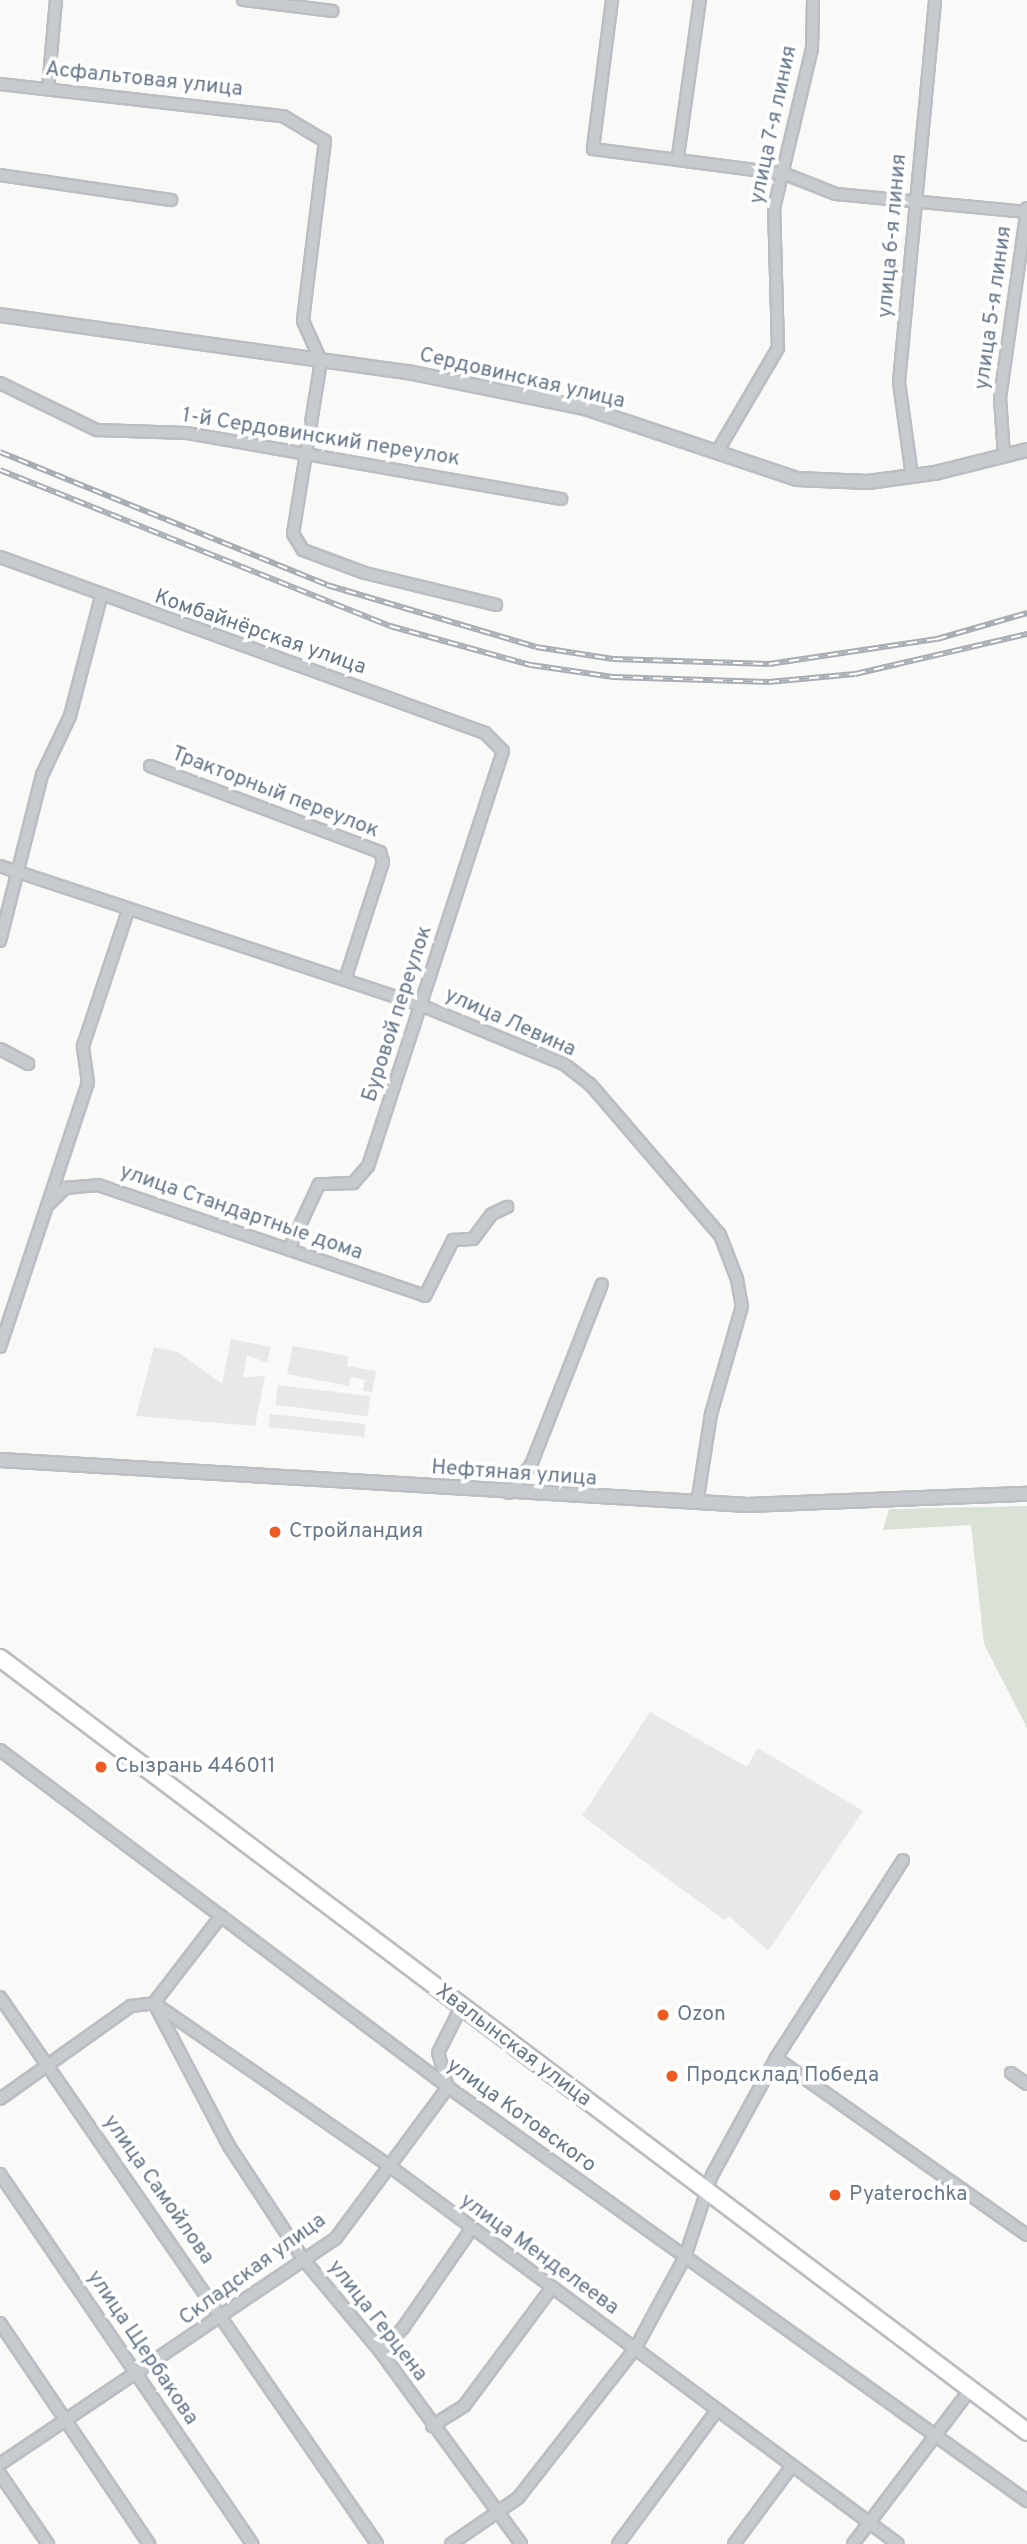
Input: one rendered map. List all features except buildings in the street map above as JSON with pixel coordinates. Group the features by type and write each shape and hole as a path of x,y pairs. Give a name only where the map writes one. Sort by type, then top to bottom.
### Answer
{"main road":[{"name":"Хвалынская улица","path":"0,1658 969,2391 1027,2432"}],"street":[{"path":"48,89 56,0"},
{"path":"243,0 323,5 332,11"},
{"path":"612,0 593,149 678,156 785,174 836,194 1027,211"},
{"path":"678,156 700,0"},
{"name":"улица 7-я линия","path":"717,452 778,348 774,208 785,174 812,49 813,0"},
{"name":"улица 6-я линия","path":"912,476 899,382 914,199 935,0"},
{"name":"Асфальтовая улица","path":"0,84 283,116 325,141 303,321 321,361"},
{"path":"0,175 171,200"},
{"name":"улица 5-я линия","path":"1004,456 1000,398 1027,211"},
{"name":"Сердовинская улица","path":"0,315 321,361 585,408 797,479 912,476 1027,450"},
{"path":"321,361 293,534 303,550 365,573 496,605"},
{"name":"1-й Сердовинский переулок","path":"0,383 97,430 187,433 561,499"},
{"name":"Комбайнёрская улица","path":"0,557 101,597 485,733 503,751"},
{"path":"0,941 42,775 70,716 101,597"},
{"name":"Буровой переулок","path":"289,1250 319,1184 353,1183 368,1166 503,751"},
{"name":"Тракторный переулок","path":"150,766 380,852 383,862 345,980"},
{"name":"улица Левина","path":"0,866 128,911 422,1006 564,1064 590,1084 720,1235 741,1306 711,1414 697,1503"},
{"path":"0,1347 88,1083 83,1046 128,911"},
{"path":"0,1049 28,1064"},
{"name":"улица Стандартные дома","path":"49,1204 65,1188 86,1183 425,1296 453,1240 472,1239 492,1214 508,1206"},
{"path":"509,1493 531,1465 602,1284"},
{"name":"Нефтяная улица","path":"0,1460 697,1503 826,1505 1027,1494"},
{"name":"улица Котовского","path":"0,1751 448,2087 1027,2501"},
{"path":"451,2544 518,2498 635,2349 685,2257 709,2193 712,2175 775,2058 903,1860"},
{"path":"0,2099 131,2006 154,2003 221,1916"},
{"name":"улица Самойлова","path":"0,1997 223,2315 377,2544"},
{"name":"улица Менделеева","path":"154,2003 392,2168 470,2231 635,2349 898,2544"},
{"name":"улица Герцена","path":"154,2003 229,2146 304,2260 380,2351 432,2426 500,2512 521,2544"},
{"path":"448,2087 438,2053 461,2007"},
{"path":"775,2058 1027,2235"},
{"path":"1011,2073 1027,2084"},
{"name":"Складская улица","path":"0,2464 138,2375 337,2238 392,2168 448,2087"},
{"name":"улица Щербакова","path":"0,2174 252,2544"},
{"path":"380,2351 403,2328 470,2231"},
{"path":"432,2426 464,2406 551,2289"},
{"path":"0,2323 68,2420 149,2544"},
{"path":"853,2544 969,2391"},
{"path":"618,2544 717,2410"},
{"path":"734,2544 792,2466"},
{"path":"0,2474 48,2544"}],"shaded area":[{"path":"231,1339 271,1347 267,1363 247,1355 243,1377 265,1376 255,1426 136,1416 154,1347 178,1352 222,1384"},
{"path":"293,1346 348,1356 347,1366 376,1371 372,1392 363,1391 365,1380 350,1377 349,1386 287,1374"},
{"path":"278,1385 370,1396 368,1416 276,1405"},
{"path":"270,1414 365,1424 364,1437 269,1427"},
{"path":"1027,1506 1027,1728 984,1644 971,1525 883,1530 889,1509"},
{"path":"650,1712 747,1767 758,1748 863,1811 768,1951 729,1916 724,1920 582,1816"}],"railway":[{"path":"0,452 327,585 536,647 613,659 769,664 937,639 1027,613"},
{"path":"0,470 390,626 531,665 613,677 769,682 855,674 1027,634"}],"place":[{"name":"Стройландия","path":"275,1532"},
{"name":"Сызрань 446011","path":"101,1767"},
{"name":"Ozon","path":"663,2015"},
{"name":"Продсклад Победа","path":"672,2076"},
{"name":"Pyaterochka","path":"835,2195"}]}
